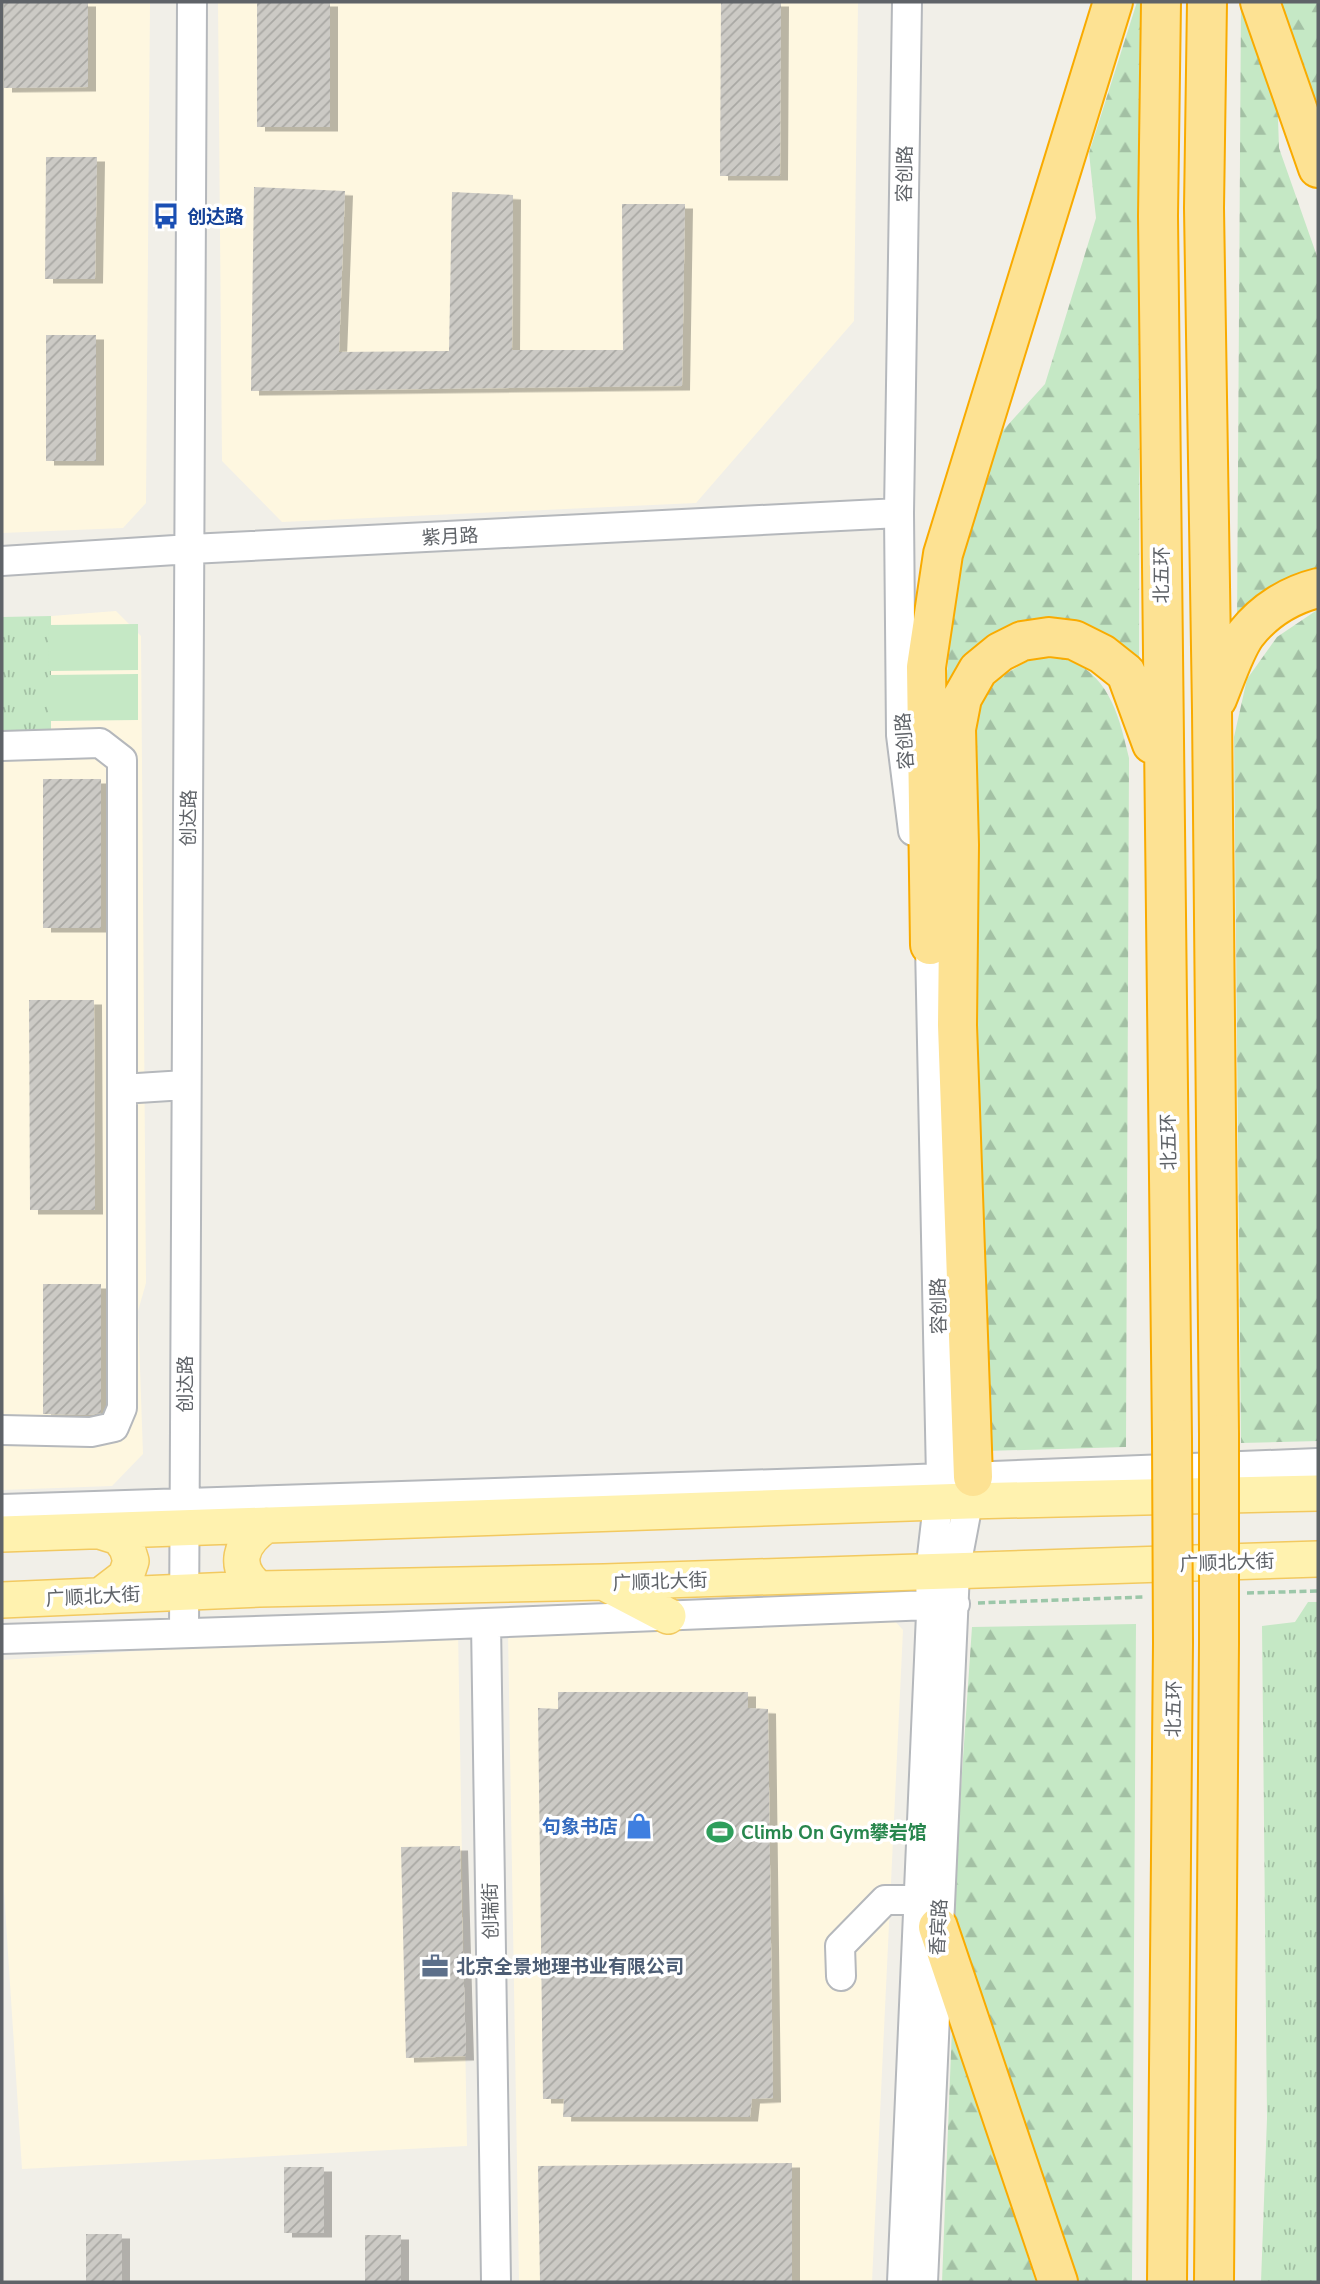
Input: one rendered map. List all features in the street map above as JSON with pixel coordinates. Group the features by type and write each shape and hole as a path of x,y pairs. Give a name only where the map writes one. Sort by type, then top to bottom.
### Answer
{"highway":[{"path":"930,945 926,667 943,554 1113,2"},
{"name":"北五环","path":"1161,2 1158,216 1173,1643 1167,2282"},
{"path":"1207,2 1204,208 1219,1434 1214,2282"},
{"path":"1260,2 1318,168"},
{"path":"1212,710 1245,635 1269,612 1297,593 1318,588"},
{"path":"955,1489 959,845 956,729 962,698 978,670 1000,652 1022,641 1049,637 1074,640 1102,654 1126,673 1163,776"},
{"path":"928,1914 1058,2282"}],"main road":[{"path":"2,1534 103,1532 184,1516 266,1525 532,1516 955,1489 1318,1493"},
{"path":"482,1493 532,1516"},
{"path":"259,1589 249,1581 244,1572 242,1554 245,1544 266,1525"},
{"path":"100,1596 126,1576 131,1561 119,1536 103,1532"},
{"name":"广顺北大街","path":"2,1600 259,1589 604,1582 943,1588 1318,1559"},
{"path":"604,1582 668,1616"}],"street":[{"name":"创达路","path":"184,1633 192,2"},
{"name":"容创路","path":"907,2 899,513 901,735 930,945 955,1489 943,1588"},
{"name":"紫月路","path":"2,561 899,513"},
{"path":"2,746 100,743 122,760 122,1408 114,1427 91,1432 2,1430"},
{"path":"122,1089 185,1085"},
{"path":"2,1509 184,1516 482,1493 955,1489 1318,1463"},
{"path":"2,1639 668,1616 943,1588"},
{"name":"香宾路","path":"902,2282 928,1914 943,1588"},
{"name":"创瑞街","path":"486,1623 496,2282"},
{"path":"841,1976 841,1946 885,1900 928,1914"},
{"name":"香宾路","path":"923,2282 928,1914"}],"path":[{"path":"943,1588 1152,1597"},
{"path":"1235,1594 1318,1591"}],"shaded area":[{"path":"2,2 150,2 146,503 123,528 2,533"},
{"path":"218,2 858,2 854,321 696,503 282,522 222,461"},
{"path":"116,611 141,636 146,1283 138,1311 143,1454 112,1486 2,1490 2,736 51,734 51,616"},
{"path":"893,1619 903,1630 872,2282 519,2282 508,1633"},
{"path":"458,1630 467,2146 22,2169 2,1860 2,1660"}],"green space":[{"path":"1137,2 1140,2 1139,676 1075,629 945,698 953,602 966,537 997,437 1045,384 1096,218 1089,153"},
{"path":"1241,2 1244,2 1277,88 1279,148 1318,259 1318,568 1272,587 1237,624"},
{"path":"1281,2 1318,2 1318,110"},
{"path":"1317,610 1318,1441 1241,1443 1234,737 1247,679 1277,637"},
{"path":"51,616 51,735 2,736 2,617"},
{"path":"138,624 138,670 49,671 48,625"},
{"path":"1033,658 1072,661 1096,678 1112,702 1129,758 1126,1447 986,1451 967,750 978,702 1000,677"},
{"path":"138,674 138,720 49,721 49,675"},
{"path":"1308,1602 1318,1602 1318,2282 1261,2282 1267,2118 1262,1626 1295,1622"},
{"path":"1136,1624 1132,2282 1069,2282 952,1919 972,1627"},
{"path":"952,2027 1036,2282 942,2282"}],"building":[{"path":"4,2 88,2 88,87 4,88"},
{"path":"257,2 330,2 330,127 257,127"},
{"path":"721,2 781,2 780,176 720,176"},
{"path":"46,157 97,157 95,279 45,279"},
{"path":"254,187 345,191 339,352 449,351 452,192 513,195 512,350 623,350 622,204 685,204 682,386 251,391"},
{"path":"46,335 96,335 96,461 46,461"},
{"path":"43,779 101,779 101,928 43,928"},
{"path":"29,1000 94,1000 95,1210 30,1210"},
{"path":"43,1284 101,1284 101,1413 43,1414"},
{"path":"558,1692 748,1692 748,1708 768,1709 773,2098 752,2099 750,2117 563,2117 564,2099 543,2099 538,1708 558,1709"},
{"path":"460,1846 466,2056 406,2058 401,1847"},
{"path":"792,2163 792,2282 540,2282 538,2166"},
{"path":"284,2167 324,2167 324,2233 284,2233"},
{"path":"86,2234 122,2234 122,2282 86,2282"},
{"path":"365,2235 401,2235 401,2282 365,2282"}],"place":[{"name":"创达路","path":"166,216"},
{"name":"句象书店","path":"639,1826"},
{"name":"Climb On Gym攀岩馆","path":"720,1832"},
{"name":"北京全景地理书业有限公司","path":"435,1966"}]}
